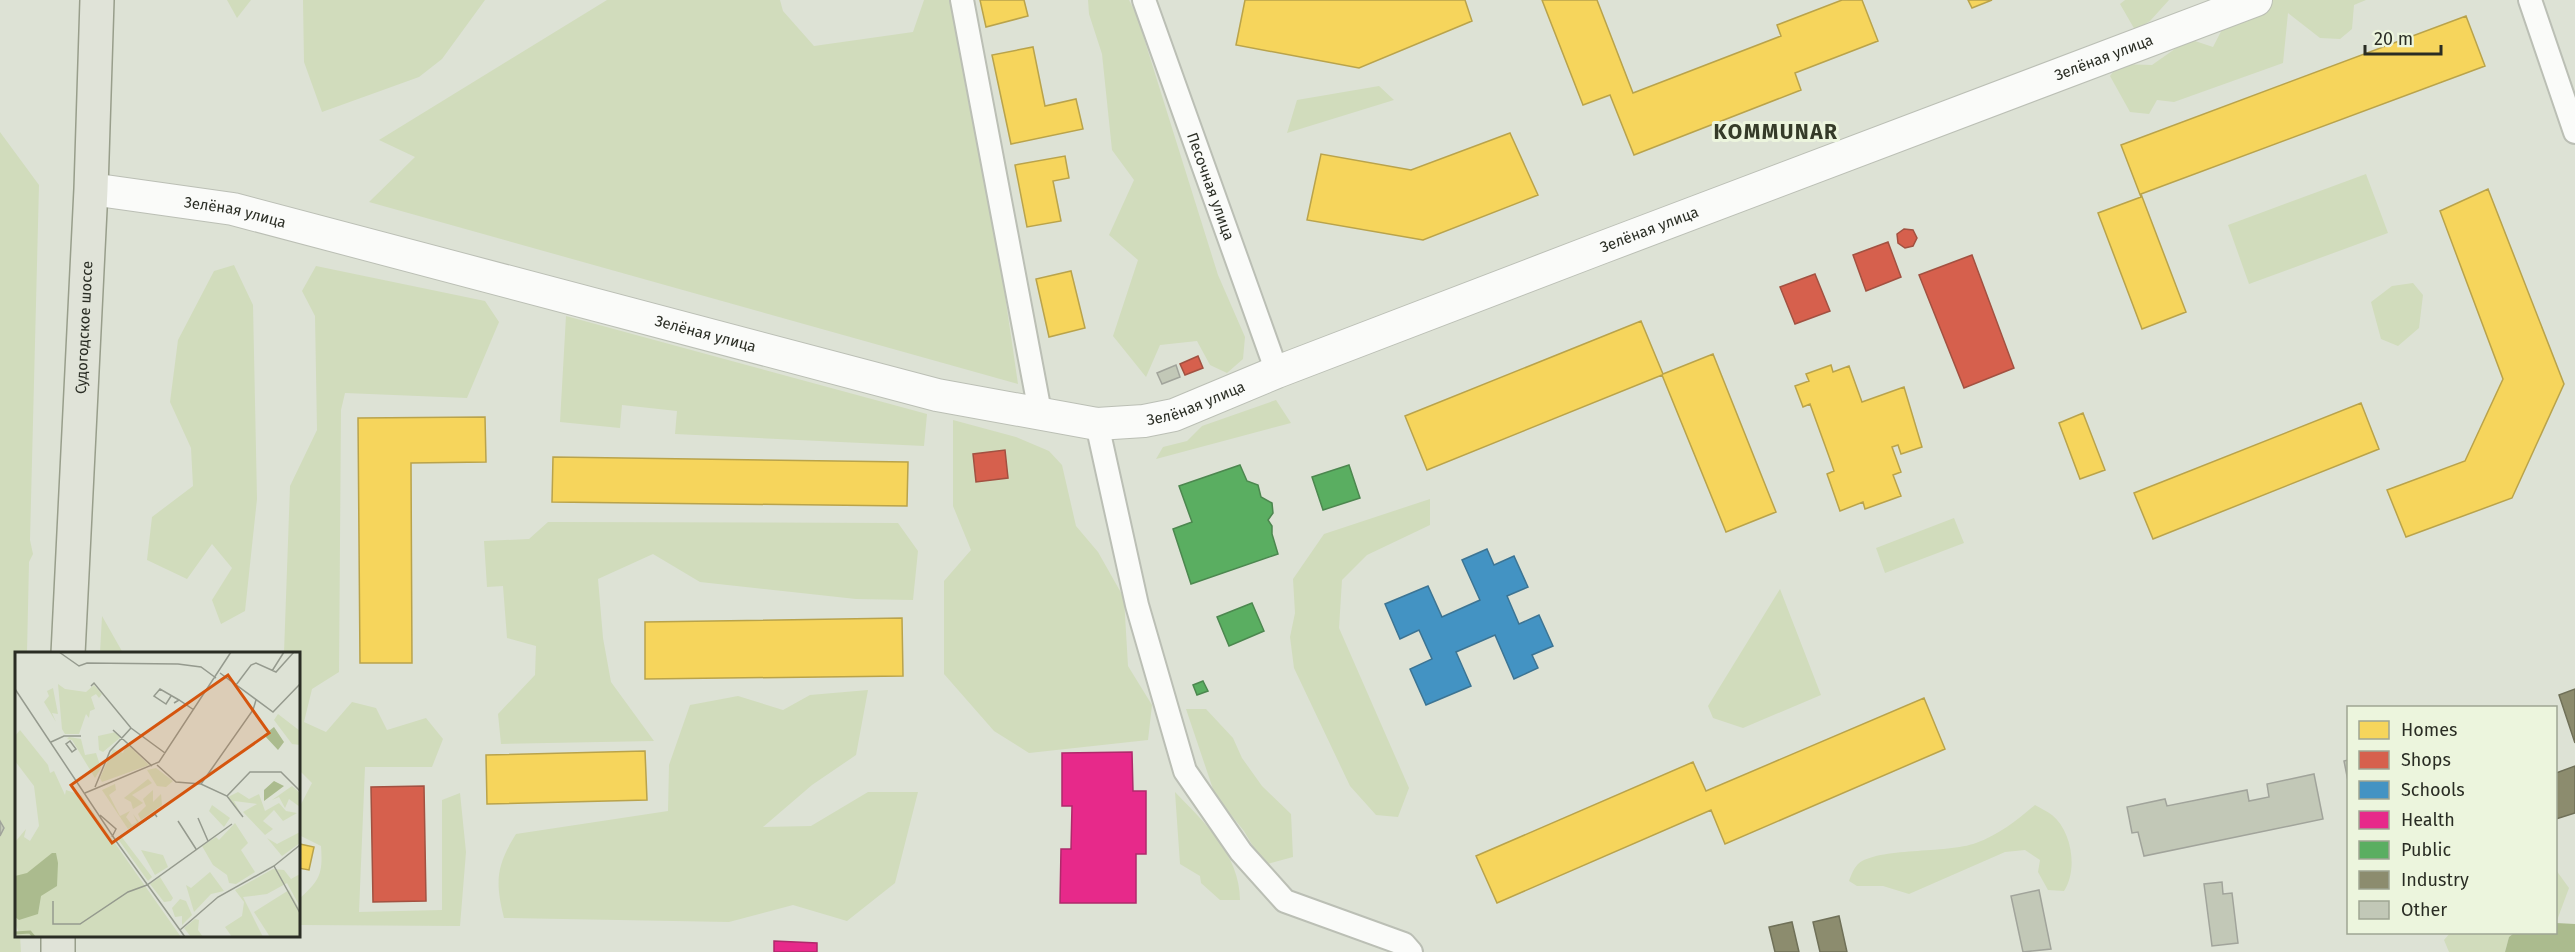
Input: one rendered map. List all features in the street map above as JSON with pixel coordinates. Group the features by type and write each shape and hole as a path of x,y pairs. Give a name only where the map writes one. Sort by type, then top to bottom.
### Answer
{"main road":[{"name":"Судогодское шоссе","path":"68,652 91,189 97,0"}],"street":[{"path":"962,0 1040,412"},
{"name":"Песочная улица","path":"1144,0 1277,372"},
{"name":"Зелёная улица","path":"91,189 233,209 937,394 1097,424 1144,421 1174,415 1277,372 2256,0"},
{"path":"2530,0 2575,132"},
{"path":"1097,424 1137,605 1185,771 1241,852 1285,901 1404,944 1411,952"}],"shaded area":[{"path":"227,0 251,0 237,18"},
{"path":"303,0 485,0 442,59 419,77 322,112 304,62"},
{"path":"607,0 780,0 783,11 814,46 913,32 924,0 955,0 960,18 965,85 990,193 1018,384 369,202 415,157 379,140"},
{"path":"1088,0 1129,0 1137,16 1218,275 1245,337 1243,359 1227,373 1210,365 1197,341 1160,345 1146,377 1113,336 1138,260 1109,235 1134,180 1112,150 1102,54 1089,14"},
{"path":"2125,0 2169,0 2150,21 2135,30 2120,4"},
{"path":"2273,0 2366,0 2354,5 2352,29 2340,39 2320,38 2288,13 2283,63 2174,102 2157,100 2149,114 2130,112 2110,76 2119,64 2152,65 2189,39 2213,47 2230,14"},
{"path":"1379,86 1394,100 1287,133 1297,100"},
{"path":"0,132 39,185 30,540 33,554 29,562 27,652 15,652 15,937 20,937 21,952 0,952"},
{"path":"2366,174 2388,233 2249,284 2228,225"},
{"path":"234,265 253,305 257,499 245,611 221,624 212,600 232,568 212,544 187,579 147,560 152,517 193,486 191,448 170,402 178,340 214,271"},
{"path":"316,266 485,301 499,322 467,398 345,393 341,410 339,672 312,689 304,722 326,732 352,702 376,708 387,730 426,718 443,739 432,767 365,767 359,912 442,910 442,800 460,793 466,852 460,926 300,925 300,898 312,887 319,876 321,863 321,846 300,836 300,806 312,783 300,771 300,652 284,652 290,486 317,430 315,316 302,291"},
{"path":"2413,283 2423,295 2419,328 2398,346 2381,339 2371,302 2392,286"},
{"path":"566,316 927,414 924,446 675,434 677,411 622,405 620,428 560,422"},
{"path":"1276,400 1291,423 1156,459 1163,447 1187,441 1202,426"},
{"path":"953,420 1016,437 1049,451 1062,465 1076,526 1098,552 1124,598 1128,666 1152,705 1148,740 1029,753 994,731 944,674 944,581 971,550 953,506","holes":["1005,451 1008,478 976,481 973,454"]},
{"path":"1430,499 1430,525 1367,555 1342,580 1339,628 1409,788 1398,817 1376,815 1350,786 1294,668 1290,637 1295,613 1293,579 1324,534"},
{"path":"1954,518 1964,543 1885,573 1876,548"},
{"path":"548,522 898,523 918,551 913,600 856,599 700,582 653,554 598,579 603,638 611,682 654,741 501,744 498,714 535,675 536,646 507,638 503,586 487,587 484,541 529,539"},
{"path":"1780,589 1821,695 1743,728 1713,718 1708,706"},
{"path":"102,616 122,652 100,652"},
{"path":"868,690 856,755 812,785 763,827 811,826 868,792 918,792 895,883 847,921 793,905 729,922 504,918 499,894 499,874 504,856 516,834 668,811 669,765 690,705 738,696 783,710 810,695"},
{"path":"1186,709 1206,709 1233,738 1242,758 1262,786 1291,814 1293,857 1264,865 1244,831 1215,795"},
{"path":"1175,792 1208,827 1227,854 1234,868 1240,900 1220,900 1201,883 1200,876 1180,864"},
{"path":"2035,805 2059,822 2068,841 2072,862 2071,873 2064,891 2048,890 2038,872 2040,860 2025,850 2005,852 1909,894 1883,886 1857,886 1849,881 1858,864 1868,859 1881,855 1948,849 1976,843 2014,822"},
{"path":"2557,871 2569,888 2557,920"},
{"path":"2557,923 2575,924 2575,952 2505,952 2509,937 2513,934 2557,934"},
{"path":"2449,934 2513,934 2509,937 2505,952 2449,952 2444,940"}],"building: Homes":[{"path":"980,0 1024,0 1028,16 986,27"},
{"path":"1245,0 1465,0 1472,21 1359,68 1236,45"},
{"path":"1542,0 1597,0 1633,93 1781,36 1777,25 1842,0 1862,0 1878,41 1795,73 1801,90 1634,155 1610,95 1583,105"},
{"path":"1968,0 1992,0 1972,8"},
{"path":"2466,16 2485,66 2141,194 2186,312 2142,329 2098,213 2141,197 2121,145"},
{"path":"1033,47 1045,106 1076,99 1083,129 1011,144 992,55"},
{"path":"1510,133 1538,195 1423,240 1307,220 1321,154 1411,170"},
{"path":"1065,156 1069,178 1053,181 1061,221 1027,227 1015,165"},
{"path":"2488,189 2564,384 2512,498 2406,537 2387,490 2465,461 2503,379 2440,211"},
{"path":"1071,271 1085,328 1049,337 1036,279"},
{"path":"1641,321 1663,374 1713,354 1776,512 1726,532 1662,375 1427,470 1405,416"},
{"path":"1831,365 1833,372 1849,366 1862,402 1904,387 1922,447 1901,454 1898,445 1892,447 1901,472 1893,475 1901,496 1865,509 1863,502 1840,511 1827,474 1834,471 1831,462 1810,404 1803,407 1795,386 1809,381 1806,374"},
{"path":"2361,403 2379,449 2153,539 2134,493"},
{"path":"2083,413 2105,470 2080,479 2059,423"},
{"path":"485,417 486,462 411,463 412,663 360,663 358,418"},
{"path":"553,457 908,462 907,506 552,502"},
{"path":"902,618 903,676 645,679 645,622"},
{"path":"1924,698 1945,749 1725,844 1711,810 1497,903 1476,856 1693,762 1706,791"},
{"path":"645,751 647,800 487,804 486,755"},
{"path":"300,844 314,847 309,870 300,868"}],"building: Shops":[{"path":"1904,229 1913,230 1917,238 1913,246 1905,248 1898,243 1897,234"},
{"path":"1888,242 1901,277 1866,291 1853,255"},
{"path":"1972,255 2014,368 1964,388 1919,275"},
{"path":"1815,274 1830,311 1795,324 1780,287"},
{"path":"1198,356 1203,368 1185,375 1180,364"},
{"path":"1005,450 1008,478 976,482 973,454"},
{"path":"424,786 426,901 373,902 371,787"}],"building: Schools":[{"path":"1487,549 1494,565 1514,556 1528,587 1507,596 1519,624 1539,615 1553,646 1532,655 1538,668 1514,679 1495,635 1456,652 1471,686 1426,705 1410,669 1432,659 1419,630 1400,639 1385,604 1428,586 1442,617 1480,600 1462,560"}],"building: Health":[{"path":"1132,752 1133,791 1146,791 1146,854 1136,854 1136,903 1060,903 1061,849 1071,849 1072,806 1062,806 1062,753"},
{"path":"774,941 817,943 817,952 774,952"}],"building: Public":[{"path":"1240,465 1247,481 1258,485 1261,497 1272,503 1273,513 1268,520 1272,526 1278,554 1191,584 1173,529 1192,522 1179,486"},
{"path":"1349,465 1360,498 1323,510 1312,477"},
{"path":"1252,603 1264,631 1229,646 1217,617"},
{"path":"1203,681 1208,691 1197,695 1193,685"}],"building: Industry":[{"path":"2575,689 2575,743 2559,695"},
{"path":"2575,766 2575,813 2557,819 2557,773"},
{"path":"1839,916 1847,952 1820,952 1813,922"},
{"path":"1792,922 1799,952 1775,952 1769,927"}],"building: Other":[{"path":"1176,365 1180,377 1162,384 1157,373"},
{"path":"2347,760 2347,776 2344,761"},
{"path":"2314,774 2323,819 2144,856 2138,832 2132,833 2127,807 2165,799 2167,806 2247,790 2249,801 2269,797 2267,784"},
{"path":"0,821 4,828 0,836"},
{"path":"2222,882 2223,894 2232,893 2238,943 2212,946 2204,884"},
{"path":"2039,890 2051,949 2023,952 2011,896"}],"district":[{"name":"KOMMUNAR","path":"1776,132"}]}
